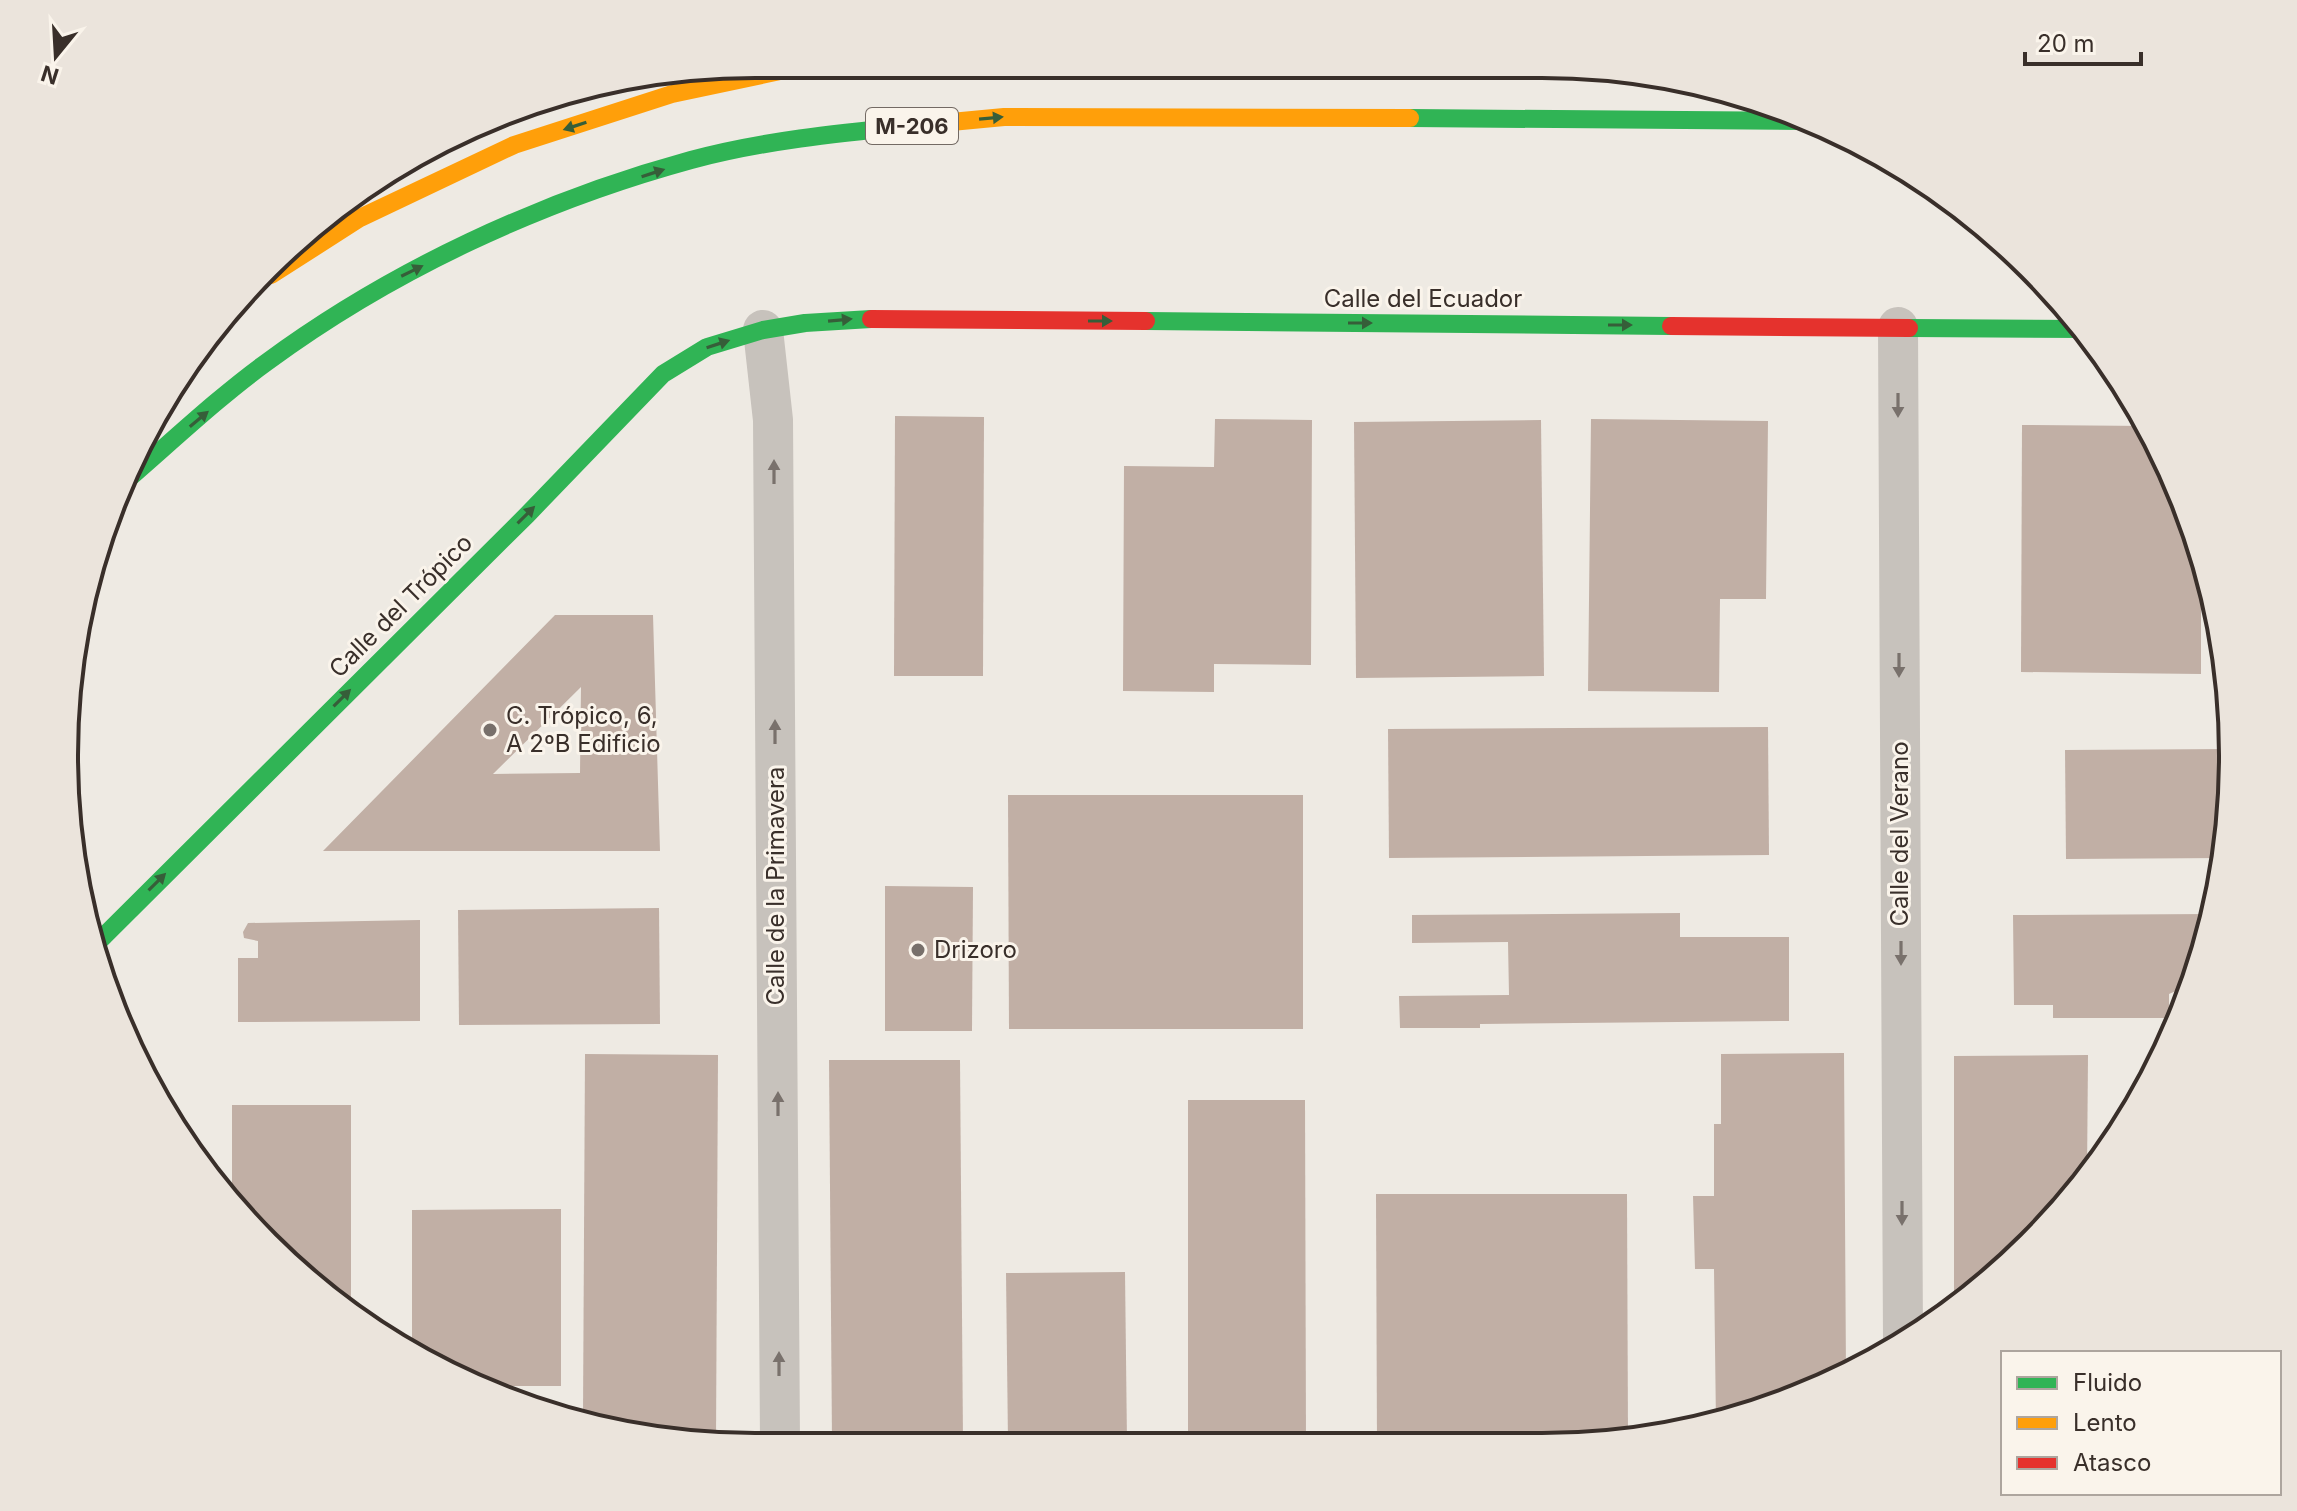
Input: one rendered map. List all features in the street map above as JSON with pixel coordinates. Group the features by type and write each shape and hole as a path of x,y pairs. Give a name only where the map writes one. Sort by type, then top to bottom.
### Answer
{"main road":[{"path":"292,262 360,218 514,145 672,94 746,78"},
{"name":"M-206","path":"143,466 266,362 393,280 537,211 692,160 827,134 1004,117 1777,121"},
{"name":"Calle del Ecuador","path":"763,330 854,319 2067,329"},
{"name":"Calle del Trópico","path":"102,934 527,515 663,374 707,347 763,330"}],"street":[{"name":"Calle del Verano","path":"1898,327 1903,1328"},
{"name":"Calle de la Primavera","path":"763,330 773,420 780,1433"}],"building":[{"path":"895,416 984,417 983,676 894,676"},
{"path":"1215,419 1312,420 1311,665 1214,664 1214,692 1123,691 1124,466 1214,467"},
{"path":"1591,419 1768,421 1766,599 1720,599 1719,692 1588,691"},
{"path":"1541,420 1544,676 1356,678 1354,422"},
{"path":"2022,425 2133,426 2167,496 2196,580 2201,602 2201,674 2021,672"},
{"name":"C. Trópico, 6, A 2ºB Edificio","path":"555,615 653,615 660,851 323,851","holes":["581,687 580,773 493,774"]},
{"path":"1768,727 1769,855 1389,858 1388,729"},
{"path":"2219,749 2218,800 2211,858 2066,859 2065,750"},
{"path":"1008,795 1303,795 1303,1029 1009,1029"},
{"path":"885,886 973,887 972,1031 885,1031"},
{"path":"659,908 660,1024 459,1025 458,910"},
{"path":"1680,913 1680,937 1789,937 1789,1021 1480,1024 1480,1028 1400,1028 1399,996 1509,995 1508,942 1412,943 1412,915"},
{"path":"2200,914 2176,991 2169,994 2166,1018 2053,1018 2053,1005 2014,1005 2013,915"},
{"path":"420,920 420,1021 238,1022 238,958 258,958 258,941 244,938 243,932 248,923"},
{"path":"1844,1053 1846,1360 1801,1381 1716,1410 1714,1269 1695,1269 1693,1196 1714,1196 1714,1124 1721,1124 1721,1054"},
{"path":"585,1054 718,1055 716,1432 623,1420 583,1411"},
{"path":"2088,1055 2087,1157 2021,1235 1954,1293 1954,1056"},
{"path":"829,1060 960,1060 963,1433 832,1433"},
{"path":"1188,1100 1305,1100 1306,1433 1188,1433"},
{"path":"232,1105 351,1105 351,1299 276,1235 232,1185"},
{"path":"1376,1194 1627,1194 1628,1427 1586,1432 1377,1433"},
{"path":"561,1209 561,1386 509,1386 456,1363 412,1339 412,1210"},
{"path":"1125,1272 1127,1433 1008,1433 1006,1273"}],"traffic: fast":[{"path":"1410,118 1777,121"},
{"path":"144,466 248,376 315,329 417,268 524,218 635,177 720,153 780,141 930,124"},
{"path":"103,937 527,515 663,374 707,347 763,330 805,323 871,319"},
{"path":"1146,321 1671,326"},
{"path":"1909,328 2067,329"}],"traffic: slow":[{"path":"292,262 360,218 514,145 672,94 746,78"},
{"path":"930,124 1004,117 1410,118"}],"traffic: jam":[{"path":"871,319 1146,321"},
{"path":"1671,326 1909,328"}],"place":[{"name":"C. Trópico, 6, A 2ºB Edificio","path":"490,730"},
{"name":"Drizoro","path":"918,950"}]}
